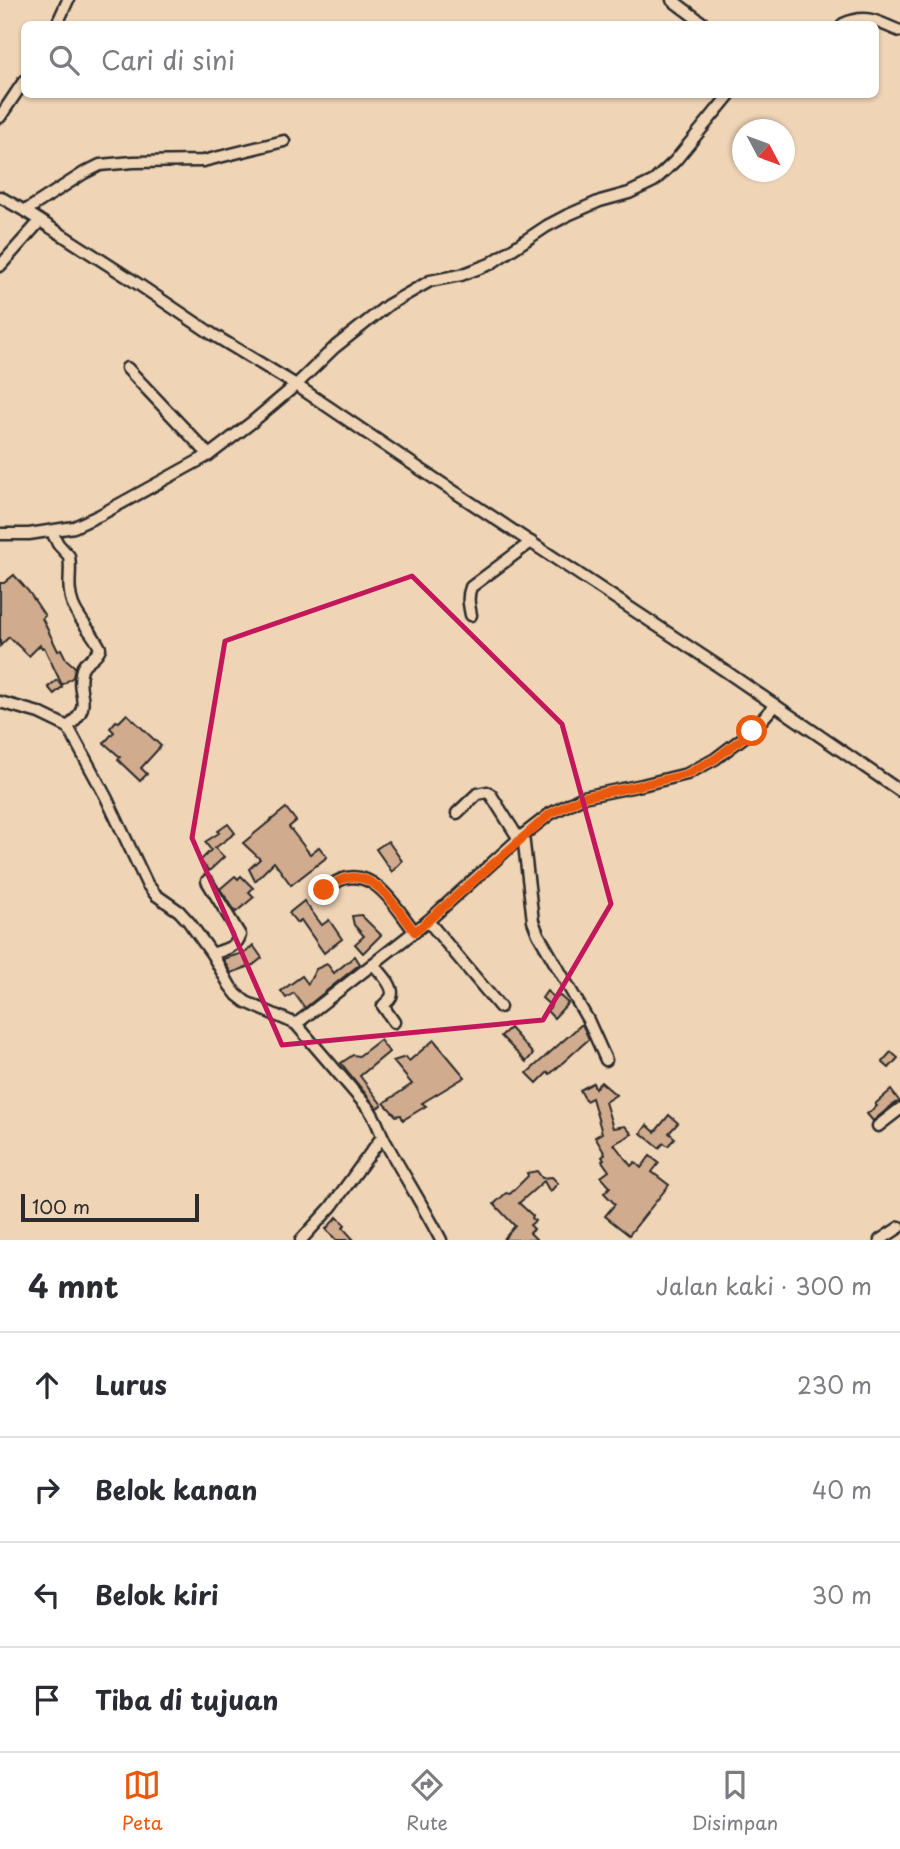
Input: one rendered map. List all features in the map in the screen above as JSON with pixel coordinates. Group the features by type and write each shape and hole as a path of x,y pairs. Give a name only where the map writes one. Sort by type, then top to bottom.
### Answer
{"street":[{"path":"58,21 68,0"},
{"path":"672,0 700,21"},
{"path":"851,21 868,18 875,21"},
{"path":"879,22 900,31"},
{"path":"0,117 21,86"},
{"path":"0,534 52,532 74,527 209,455 296,385 335,346 388,306 430,281 461,275 490,264 568,215 654,181 727,98"},
{"path":"26,211 100,165 203,161 284,141"},
{"path":"0,197 26,211 212,334 296,385 900,791"},
{"path":"0,266 40,221"},
{"path":"127,368 209,455"},
{"path":"52,532 58,544 69,555 68,588 72,604 100,648 99,653 82,667 83,705 78,719 68,727"},
{"path":"471,615 468,593 471,587 531,542"},
{"path":"0,702 38,713 68,727 106,797 147,884 156,895 179,911 189,922 237,995 246,1002 296,1024 369,1109 441,1240"},
{"path":"296,1024 429,921 550,814 583,797 687,774 715,759 752,731 775,705"},
{"path":"457,813 477,794 487,792 521,837 533,921 588,1020 606,1060"},
{"path":"324,890 342,879 359,877 374,884 415,932"},
{"path":"207,881 240,935 234,945 212,954"},
{"path":"429,921 500,1007"},
{"path":"373,964 390,986 391,997 383,1006 394,1022"},
{"path":"878,1126 900,1109"},
{"path":"301,1240 331,1207 382,1137"},
{"path":"880,1240 900,1227"}],"highlighted area":[{"path":"412,576 562,724 611,904 543,1020 282,1045 192,838 225,641"}],"building":[{"path":"14,575 45,616 42,618 58,651 61,649 66,659 75,667 73,677 62,685 44,647 40,645 29,656 9,637 0,646 0,583"},
{"path":"57,680 62,687 54,694 48,687"},
{"path":"127,714 161,746 141,768 147,774 140,781 104,743 114,732 110,728"},
{"path":"286,808 296,821 289,827 310,854 319,847 327,857 291,885 274,862 255,881 249,869 260,859 243,843"},
{"path":"228,824 235,833 215,848 224,857 209,871 200,861 211,850 205,842"},
{"path":"388,841 402,861 392,872 376,849"},
{"path":"235,876 238,879 241,876 253,888 249,892 254,897 236,912 220,889"},
{"path":"304,901 322,925 329,920 342,939 324,953 301,920 297,923 289,913"},
{"path":"361,915 381,935 363,953 355,944 364,936 354,925 352,916"},
{"path":"253,945 262,958 253,965 231,973 223,959 246,952"},
{"path":"355,956 360,964 305,1008 294,993 286,998 281,991 302,976 308,984 316,969 327,964 334,973"},
{"path":"547,991 555,998 560,996 568,1003 554,1018 547,1011 551,1006 542,998"},
{"path":"582,1024 589,1039 537,1083 527,1073"},
{"path":"510,1028 533,1054 526,1062 501,1036"},
{"path":"380,1040 389,1052 360,1076 382,1105 377,1108 341,1063 353,1055 359,1056"},
{"path":"434,1040 465,1077 422,1103 426,1106 403,1120 401,1115 396,1116 384,1103 412,1084 393,1061 406,1057 409,1061"},
{"path":"891,1052 898,1058 889,1068 882,1062"},
{"path":"601,1082 616,1095 605,1102 613,1128 625,1126 632,1134 614,1144 631,1166 635,1162 641,1168 650,1156 659,1163 652,1172 669,1185 629,1235 605,1216 615,1204 604,1193 610,1187 601,1177 609,1171 602,1161 605,1154 595,1137 602,1133 592,1098 586,1101 580,1090 593,1083 595,1088"},
{"path":"891,1090 900,1102 873,1121 867,1114"},
{"path":"669,1115 678,1123 669,1133 675,1138 668,1146 664,1143 659,1148 641,1133 647,1125 655,1132"},
{"path":"537,1171 542,1178 552,1177 558,1183 550,1192 544,1181 519,1203 533,1216 535,1221 530,1225 534,1229 530,1233 537,1240 503,1240 515,1226 494,1204 506,1193 510,1194 528,1176 527,1173"},
{"path":"337,1217 354,1240 336,1240 326,1229"}],"route":[{"path":"324,890 342,879 359,877 374,884 415,932 523,835 567,803 603,792 687,774 715,759 752,731"}]}
